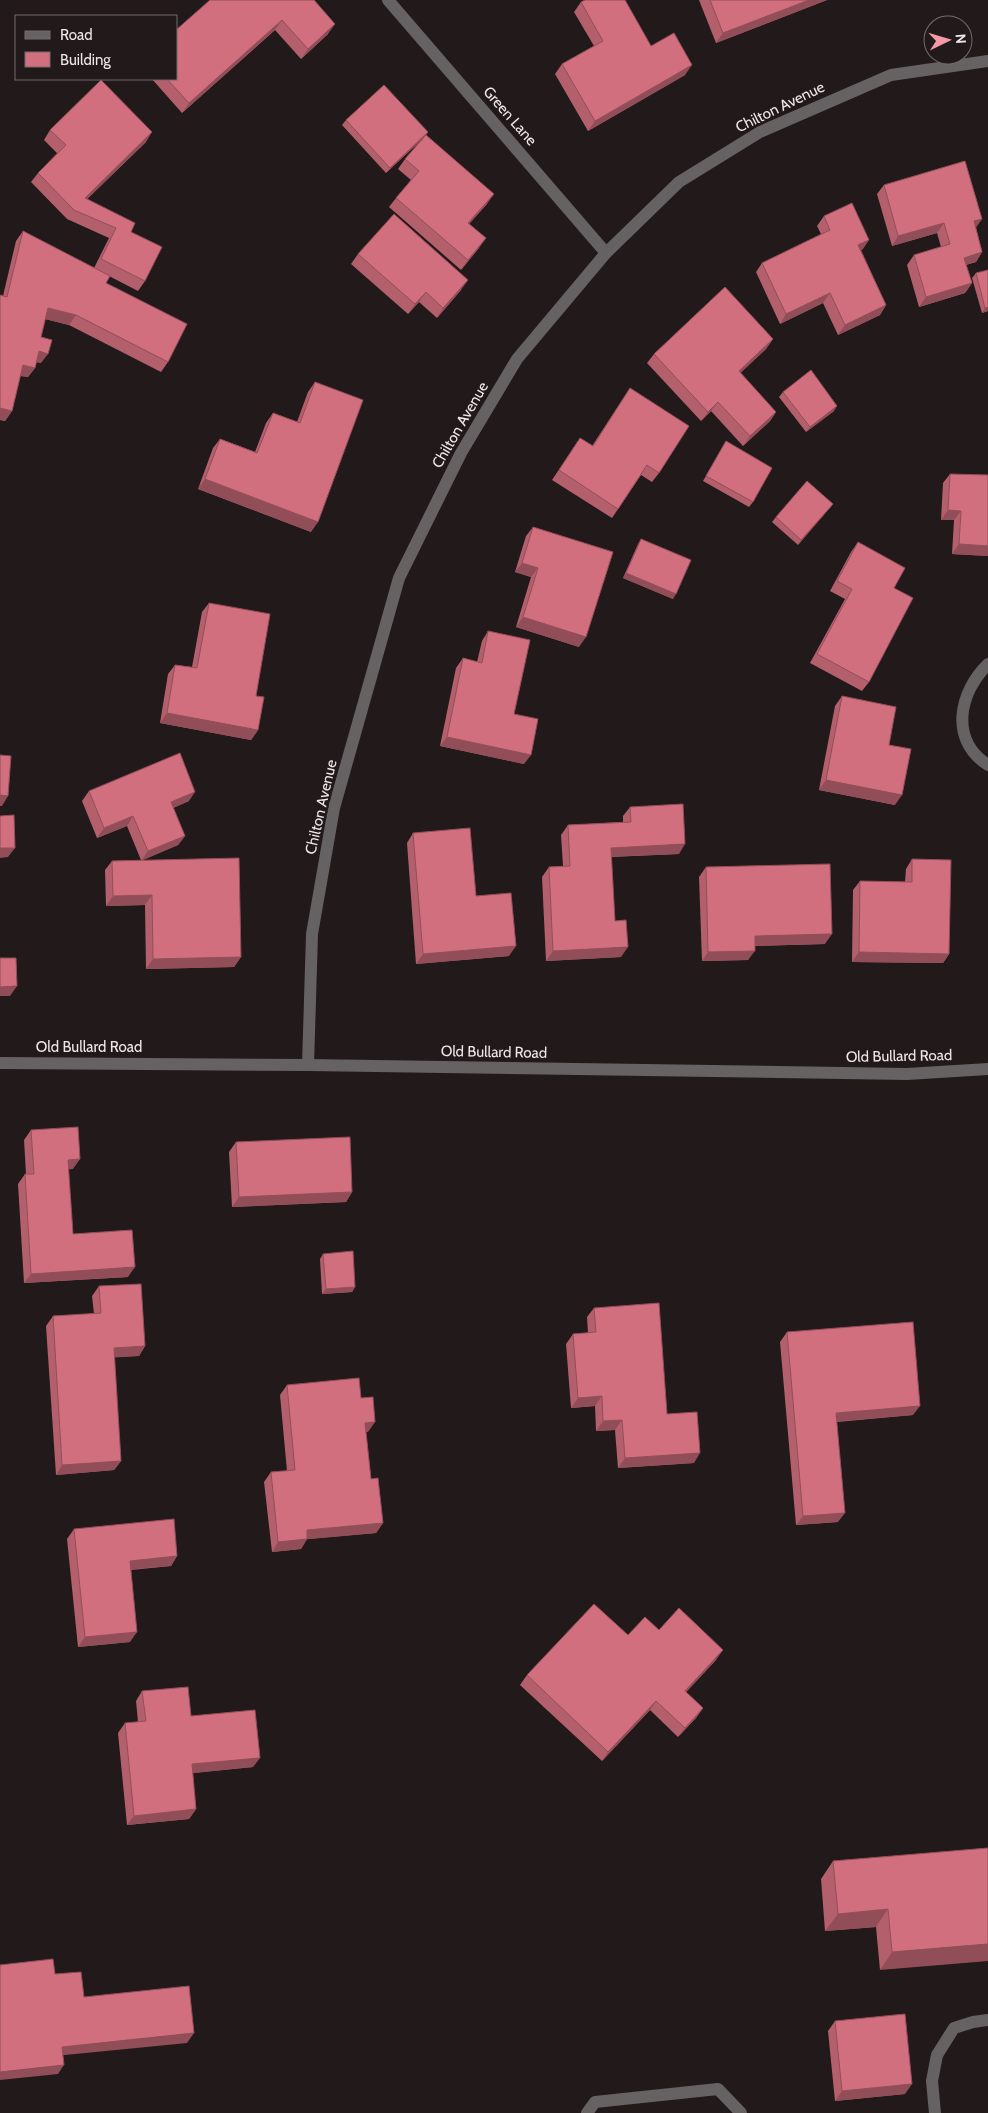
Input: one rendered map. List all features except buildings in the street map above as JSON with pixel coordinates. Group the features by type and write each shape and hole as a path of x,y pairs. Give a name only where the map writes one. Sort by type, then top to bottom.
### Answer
{"street":[{"name":"Green Lane","path":"388,0 606,253"},
{"name":"Chilton Avenue","path":"308,1065 312,934 334,808 399,578 461,453 517,359 606,253 679,182 760,132 891,74 988,61"},
{"path":"988,664 977,675 962,708 964,736 979,760 988,765"},
{"name":"Old Bullard Road","path":"0,1063 308,1065 907,1074 988,1069"},
{"path":"935,2113 932,2081 937,2055 954,2028 988,2020"},
{"path":"587,2113 596,2102 718,2089 741,2113"}]}
